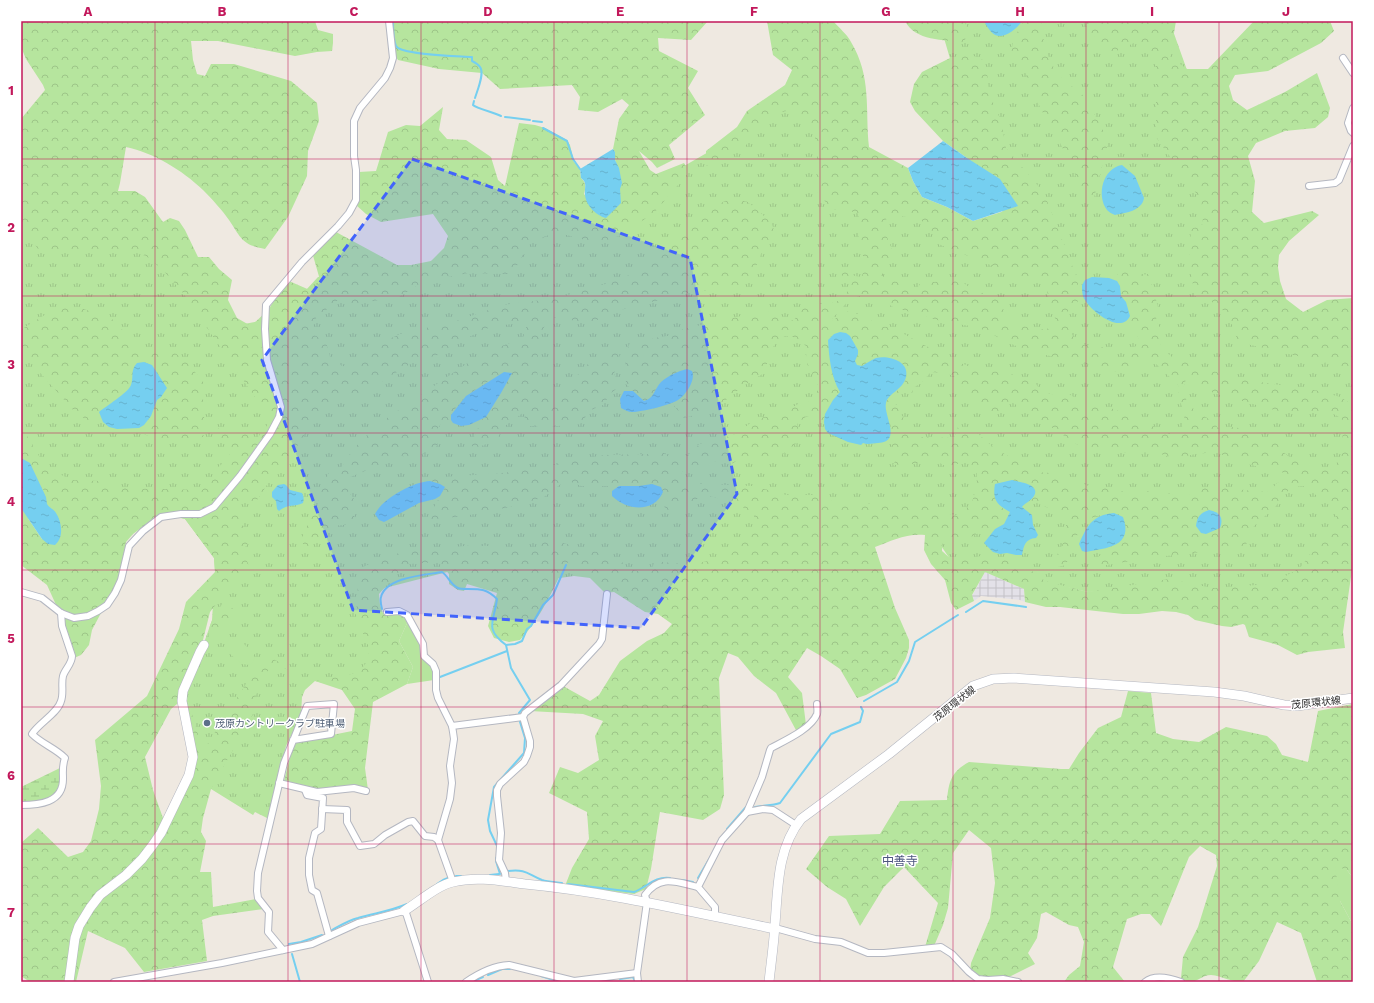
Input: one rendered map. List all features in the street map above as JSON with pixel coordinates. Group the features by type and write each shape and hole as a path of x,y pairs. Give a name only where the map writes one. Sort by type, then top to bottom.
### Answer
{"main road":[{"path":"69,982 75,938 83,920 100,895 142,859 152,846 161,833 190,775 193,757 182,701 183,691 204,645"},
{"name":"茂原環状線","path":"769,982 775,929 778,880 784,850 796,825 816,807 889,754 973,686 993,679 1044,679 1214,692 1297,706 1353,698"},
{"path":"404,911 444,885 453,882 482,878 506,882 552,886 646,902 775,929"}],"street":[{"path":"21,592 42,598 53,605 61,613 74,618 88,616 107,605 121,580 129,546 143,531 161,516 200,514 214,507 240,476 270,434 279,417 281,407 267,360 265,329 266,305 310,253 338,226 349,213 356,200 354,121 360,108 385,78 390,68 393,58 389,21"},
{"path":"1343,58 1353,74"},
{"path":"1353,108 1348,123 1353,133"},
{"path":"1309,186 1335,183 1339,180 1353,146"},
{"path":"506,882 505,873 499,860 501,833 497,790 500,784 524,762 527,756 530,741 523,717 525,713 561,685 602,639 607,594"},
{"path":"387,612 399,611 407,615 423,644 424,656 433,664 436,671 436,690 438,698 452,726 454,739 450,766 452,783 450,799 438,840 453,882"},
{"path":"21,805 33,805 48,802 56,797 62,786 62,769 65,758 32,734 58,708 62,699 64,675 72,659 62,626 61,613"},
{"path":"284,950 268,932 269,912 258,898 258,873 284,763 293,740 307,706 334,704 331,734 293,740"},
{"path":"698,887 722,840 747,812 762,777 769,751 771,748 792,738 812,721 817,715 817,704"},
{"path":"452,726 523,717"},
{"path":"279,783 317,792 354,788 366,791"},
{"path":"304,790 307,795 322,798 321,829 315,833 310,858 309,875 312,890 317,893 329,936"},
{"path":"322,808 347,810 347,822 360,846 374,844 385,835 408,822 413,821 425,836 434,837 438,840"},
{"path":"747,812 763,809 773,810 796,825"},
{"path":"638,982 637,973 646,902 645,895 655,884 673,882 698,887 715,907 715,917"},
{"path":"114,982 222,963 312,944 358,923 404,911 406,913 428,982"},
{"path":"775,929 815,939 841,942 868,953 941,948 952,954 978,979 1003,979 1018,982"},
{"path":"466,982 491,969 509,965 574,981 637,973"},
{"path":"1145,982 1154,977 1163,977 1181,982"}],"highlighted area":[{"path":"412,159 690,258 737,494 641,628 353,610 262,360"}],"shaded area":[{"path":"985,572 1024,589 1025,602 1020,600 981,596 974,601 972,596"}],"green space":[{"path":"21,21 315,21 318,30 333,34 332,51 295,56 218,41 191,41 193,60 197,74 205,76 211,64 234,64 291,81 317,103 319,121 308,151 307,176 288,217 265,249 251,245 243,240 217,205 203,190 177,169 147,153 126,147 118,191 135,191 145,197 163,222 170,218 179,221 198,257 209,257 219,269 232,280 228,300 237,318 251,326 269,309 289,281 312,291 320,280 312,252 336,232 397,265 427,265 444,248 448,236 433,214 381,222 366,214 356,205 359,172 376,171 388,132 406,125 420,126 443,107 439,130 447,139 466,140 491,157 498,180 505,186 519,123 545,128 567,140 570,145 574,162 580,169 581,178 585,183 584,194 603,218 608,217 616,163 613,149 619,119 629,105 622,99 598,112 578,110 580,97 572,85 500,89 482,73 439,69 398,60 395,55 390,22 708,21 691,40 658,38 659,51 698,71 688,88 705,115 669,145 675,159 657,168 639,151 650,170 656,174 684,163 689,172 654,213 619,236 604,241 589,241 555,232 530,244 512,274 468,273 423,282 399,297 353,304 339,299 314,320 313,334 326,342 330,357 342,366 353,367 368,360 375,348 400,334 423,333 432,321 456,321 503,305 558,298 622,279 659,255 687,227 717,205 731,198 748,202 771,222 774,230 770,241 762,250 759,261 744,286 687,293 620,310 595,321 582,322 560,318 549,318 542,331 537,352 539,361 537,369 538,379 542,388 549,393 556,395 563,394 573,387 580,369 610,351 614,351 619,354 621,362 614,373 619,387 611,393 603,405 591,410 580,424 530,426 525,420 524,412 501,429 498,439 479,447 470,446 482,419 488,415 511,373 485,383 477,388 456,407 451,415 451,420 441,424 431,437 438,444 432,452 396,458 348,478 348,491 354,499 354,525 331,527 323,532 316,543 305,547 301,540 317,507 322,486 329,471 340,469 365,437 376,429 382,430 387,418 472,360 499,347 523,338 528,321 523,319 512,324 493,326 464,339 441,354 412,363 387,378 357,400 342,396 310,426 287,462 272,477 258,499 252,503 242,500 239,505 243,517 243,527 251,538 242,552 250,567 233,583 210,612 202,644 180,687 177,704 171,709 145,757 153,790 163,818 191,778 186,694 203,751 258,665 273,659 303,674 278,667 273,667 266,673 260,683 255,698 260,702 211,789 203,818 201,832 206,841 200,872 211,872 213,907 256,899 264,909 213,916 202,920 207,961 144,972 125,948 88,931 76,982 30,982 21,976 21,843 38,828 68,857 83,852 91,841 99,809 101,786 95,740 147,696 179,629 186,602 215,572 214,558 185,519 161,513 133,534 126,542 119,579 92,630 89,645 81,655 74,658 62,618 47,585 21,565 21,508 42,539 56,512 47,504 42,486 23,458 21,458 21,445 27,436 45,466 71,480 100,481 125,488 202,490 209,484 216,469 229,458 230,452 221,439 218,428 239,430 257,438 265,429 270,419 183,293 162,269 146,256 128,250 92,251 38,249 30,237 23,232 21,234 21,119 45,90 26,59 21,47"},
{"path":"767,21 833,21 849,39 858,55 862,68 865,81 869,147 908,168 922,197 947,207 973,221 1017,207 967,158 943,141 915,111 910,102 914,84 922,72 950,58 969,54 983,60 987,71 989,93 1001,121 1006,148 1044,193 1077,278 1079,295 1077,303 1071,310 1065,313 1064,322 1070,328 1069,331 1076,339 1086,345 1090,346 1094,343 1104,348 1102,352 1106,358 1119,363 1134,349 1139,338 1125,322 1129,319 1126,302 1121,296 1120,286 1117,281 1118,271 1128,265 1139,275 1149,274 1159,311 1156,319 1163,336 1160,347 1177,361 1189,362 1222,374 1253,381 1320,391 1340,397 1353,405 1353,563 1343,632 1345,648 1308,652 1297,655 1278,645 1249,637 1245,625 1243,624 1231,627 1222,626 1195,620 1188,615 1176,612 1162,611 1139,614 1123,614 1060,607 1046,607 1025,602 1024,589 985,572 972,595 974,601 956,610 951,603 945,580 931,564 924,550 925,535 911,535 893,540 875,547 895,608 909,640 909,648 906,658 895,679 866,695 857,698 840,669 807,648 788,677 802,693 806,725 797,732 776,693 754,676 738,657 728,653 719,678 724,795 720,809 703,820 660,812 651,869 646,889 634,894 565,886 572,868 589,839 587,812 549,793 560,767 578,773 599,760 595,736 603,721 583,714 530,711 563,686 590,701 599,695 620,661 647,641 664,633 672,624 658,614 645,612 614,592 605,593 581,569 566,562 546,603 534,622 520,640 509,642 494,638 488,626 497,593 467,584 464,591 458,590 449,584 449,574 438,562 408,564 379,594 380,605 383,613 406,616 408,621 399,641 413,667 407,684 373,702 365,768 368,790 324,790 303,787 284,781 292,749 297,742 352,731 355,709 342,690 315,681 348,675 360,671 369,659 368,644 356,618 358,583 361,568 402,552 475,545 512,547 532,550 544,541 563,543 620,559 627,569 650,573 655,561 688,565 728,557 754,532 754,515 737,503 705,495 670,512 661,504 663,492 652,484 639,486 581,486 566,480 544,497 520,505 464,516 427,520 445,487 430,481 430,478 502,473 539,468 604,455 650,454 663,452 671,459 680,458 693,451 699,444 735,434 755,420 780,412 790,406 813,401 818,387 816,378 810,370 806,359 806,346 793,337 785,336 778,340 768,354 764,373 746,384 722,403 695,415 684,418 672,403 680,398 686,391 691,383 693,374 679,371 662,382 653,395 648,400 644,401 626,384 625,354 630,343 646,342 654,338 674,335 683,329 746,315 776,311 787,321 794,320 806,307 833,303 845,295 850,285 846,278 838,273 842,267 855,276 861,277 864,262 859,237 859,214 831,209 816,190 817,154 814,129 791,110 769,115 746,145 731,153 720,165 712,168 706,165 706,151 737,127 747,111 785,85 792,70 773,55","holes":["893,215 920,219 938,237 936,243 1018,276 1046,283 1051,309 1058,323 1054,328 1034,330 1007,321 1002,305 998,300 989,295 973,290 957,278 934,282 922,282 917,288 883,277 883,272 893,252 887,237 879,224","863,295 879,299 893,307 944,322 977,327 1016,346 1041,354 1125,374 1134,371 1145,359 1151,359 1178,385 1179,399 1185,414 1182,427 1170,434 1161,432 1149,423 1111,408 1081,402 1066,392 1062,396 1050,394 1040,389 1035,382 1002,371 986,372 952,360 891,327 877,326 864,313 857,314 845,311 830,323 850,299","831,336 850,336 858,350 855,361 860,366 876,358 882,357 893,359 903,365 906,369 907,375 905,381 888,399 894,402 903,392 912,395 913,388 921,383 931,372 944,373 954,376 966,392 992,415 1003,412 1009,401 1021,407 1081,447 1103,452 1158,453 1175,459 1195,454 1216,452 1236,461 1281,471 1285,475 1283,482 1277,483 1269,492 1214,486 1195,490 1187,496 1149,491 1133,494 1101,486 1093,488 1082,483 1071,486 1063,479 1055,468 1050,473 1037,472 994,448 974,430 958,427 954,438 917,437 907,424 895,403 887,400 886,404 891,428 889,439 897,458 893,465 912,464 935,460 945,466 953,465 954,467 957,464 967,462 977,469 977,480 974,486 976,489 972,502 962,513 957,515 933,512 919,501 906,504 894,502 879,504 838,503 814,495 786,495 754,486 680,483 679,477 684,469 704,467 714,461 731,464 739,460 762,458 771,463 797,443 800,435 797,424 807,416 818,422 824,422 828,409 840,392 830,364 828,348","1186,379 1198,387 1217,394 1278,411 1328,411 1341,418 1344,425 1342,434 1345,449 1336,464 1319,473 1304,463 1292,459 1282,451 1281,443 1272,437 1260,441 1250,433 1240,429 1231,427 1218,428 1213,422 1188,405 1183,390","1011,480 1035,495 1030,500 1053,510 1059,510 1064,517 1066,532 1061,547 1050,569 1066,565 1083,520 1105,514 1119,514 1115,546 1108,547 1088,568 1155,557 1215,550 1242,551 1254,526 1275,507 1291,487 1304,486 1332,507 1337,518 1300,568 1271,584 1212,588 1169,579 1088,592 1045,581 1024,565 985,555 959,561 952,560 942,551 943,538 967,539 979,533 992,534 994,530 1006,520 1010,512 1000,506 995,496"]},
{"path":"905,21 964,21 969,31 964,42 939,40 923,36 910,28"},
{"path":"939,21 1168,21 1172,28 1203,115 1280,307 1353,345 1353,522 1325,585 1088,592 986,569 958,571 923,519 726,582 615,581 574,576 517,584 455,570 373,591 377,696 315,681 305,690 302,697 301,715 286,746 269,819 255,812 253,815 211,789 186,694 212,620 215,572 214,558 185,519 161,513 21,519 21,218 97,186 228,327 281,317 318,277 366,268 396,268 436,260 665,177 724,143 785,91 933,209 1010,234 951,62"},
{"path":"1024,21 1042,21 1040,33 1045,42 1049,59 1058,75 1085,97 1102,128 1108,143 1094,198 1088,197 1081,187 1054,130 1046,119 1037,101 1024,69 1018,61 1010,57 1014,38"},
{"path":"1084,21 1176,21 1170,57 1187,69 1208,69 1254,21 1330,21 1334,31 1321,43 1268,71 1235,75 1229,86 1233,100 1247,110 1285,92 1317,73 1330,108 1328,117 1315,128 1285,131 1256,143 1248,156 1255,181 1252,212 1264,223 1312,211 1319,215 1289,241 1279,255 1278,267 1280,281 1286,299 1303,312 1327,300 1353,298 1353,369 1238,342 1229,315 1212,302 1195,296 1189,263 1191,229 1203,224 1201,200 1156,137 1156,62 1136,42 1112,53 1090,33"},
{"path":"65,308 81,308 112,319 141,349 175,353 185,360 205,384 203,400 205,431 203,437 164,440 148,436 140,432 139,428 144,425 151,416 156,400 161,397 167,388 163,383 131,384 113,402 99,412 99,415 88,421 74,411 21,351 22,329 51,311"},
{"path":"225,600 243,620 240,622 235,621 231,623 210,641 210,625 215,614"},
{"path":"408,621 433,666 434,680 407,684 413,667 399,641"},
{"path":"232,638 239,639 254,654 254,660 252,663 245,665 226,650 226,643"},
{"path":"1128,691 1151,693 1156,733 1173,739 1199,742 1226,727 1267,736 1276,744 1282,755 1308,762 1318,711 1353,704 1353,878 1347,870 1340,901 1353,925 1353,982 1317,982 1301,933 1277,922 1259,961 1243,982 1211,975 1189,982 1181,978 1183,957 1198,927 1217,866 1216,855 1200,846 1189,857 1161,926 1150,914 1141,914 1127,919 1113,967 1125,982 1064,982 1069,975 1080,966 1084,942 1078,927 1069,925 1046,912 1041,914 1037,938 1028,953 1035,964 1007,978 979,977 970,972 971,963 990,918 995,883 991,848 969,830 953,853 948,908 934,946 925,947 938,903 904,867 884,887 860,926 846,899 827,887 806,869 829,836 880,834 900,801 947,800 952,778 958,769 969,762 1069,769 1098,728 1121,717"},
{"path":"60,768 61,787 52,799 21,803 21,787"},
{"path":"1335,866 1347,870 1353,878 1353,925 1340,901"}],"water":[{"path":"984,21 1022,21 1011,32 1006,35 998,36 992,33"},
{"path":"943,141 1000,179 1018,206 973,221 947,207 922,197 908,168"},
{"path":"613,149 622,183 620,189 621,203 606,218 596,213 587,203 585,184 581,178 580,169"},
{"path":"1122,165 1135,176 1144,198 1143,202 1137,209 1115,215 1107,210 1102,197 1102,190 1103,183 1110,171 1115,167"},
{"path":"1092,277 1109,278 1117,281 1120,286 1121,296 1126,302 1130,316 1126,321 1120,323 1113,322 1100,315 1088,305 1083,297 1082,285 1085,280"},
{"path":"840,332 846,333 850,336 858,350 855,361 857,365 862,366 876,358 886,357 897,360 905,367 906,377 902,385 887,400 886,403 891,433 889,438 885,441 869,444 863,443 861,445 848,442 828,433 825,429 825,414 833,400 840,392 830,360 828,340 834,334"},
{"path":"144,362 152,365 167,388 157,400 151,416 144,425 139,428 117,429 109,427 103,422 99,412 129,388 132,382 135,366 137,363"},
{"path":"687,369 692,371 693,379 687,391 678,400 663,406 637,412 629,412 621,408 620,399 624,391 633,391 644,401 647,400 652,396 661,382 677,372"},
{"path":"504,372 512,373 486,417 469,425 461,426 453,423 451,420 451,415 466,396"},
{"path":"21,458 30,463 46,497 47,504 58,517 61,525 61,534 55,545 48,544 42,539 21,508"},
{"path":"1012,480 1032,486 1035,492 1033,498 1022,507 1032,515 1033,525 1038,535 1036,538 1027,541 1023,548 1022,555 1007,553 1000,554 993,552 984,543 995,529 1004,524 1010,512 997,502 994,495 995,484"},
{"path":"430,481 445,487 440,496 435,499 419,503 384,522 379,520 375,514 391,497 415,484"},
{"path":"284,484 290,490 302,493 303,503 285,507 279,511 277,509 276,501 272,497 272,492 278,485"},
{"path":"652,484 661,487 663,492 659,499 653,504 647,506 640,508 625,505 612,496 612,491 619,486 639,486"},
{"path":"1209,510 1216,512 1220,516 1222,521 1220,528 1206,534 1201,533 1196,526 1197,520 1203,512"},
{"path":"1114,513 1123,517 1125,535 1121,540 1116,544 1102,549 1086,552 1082,551 1079,544 1091,522 1100,516"}],"waterway":[{"path":"393,21 395,43 400,49 419,53 472,57 472,61 479,66 482,73 475,98"},
{"path":"474,101 473,105 501,116"},
{"path":"505,117 530,120"},
{"path":"533,121 542,122"},
{"path":"543,128 567,141 573,159 580,169"},
{"path":"382,609 381,597 384,590 390,585 407,578 442,572 453,585 458,588 484,590 497,599 492,625 493,629 499,639 506,645 515,644 522,641 527,629 531,626 543,605 553,595 566,565"},
{"path":"966,612 983,601 1026,607"},
{"path":"864,701 897,682 909,661 915,642 958,615"},
{"path":"506,645 511,668 530,700 519,713"},
{"path":"440,677 507,651"},
{"path":"755,807 780,803 831,734 860,722 863,711 861,707"},
{"path":"498,848 490,831 488,820 494,787 524,753 525,738 520,722"},
{"path":"727,829 746,807"},
{"path":"698,878 711,856"},
{"path":"496,858 500,874"},
{"path":"508,871 523,871 542,880 562,883"},
{"path":"490,875 499,874"},
{"path":"456,876 461,876"},
{"path":"437,884 448,878"},
{"path":"568,884 634,892 655,880 670,878"},
{"path":"682,880 693,882"},
{"path":"332,930 355,919 407,904"},
{"path":"289,944 301,942 322,935"},
{"path":"292,954 300,982"},
{"path":"488,975 502,969 510,969"},
{"path":"541,976 560,982"},
{"path":"471,982 483,977"},
{"path":"620,979 633,977 635,981"},
{"path":"600,982 613,979"}],"place":[{"name":"茂原カントリークラブ駐車場","path":"207,723"}],"district":[{"name":"中善寺","path":"900,861"}]}
